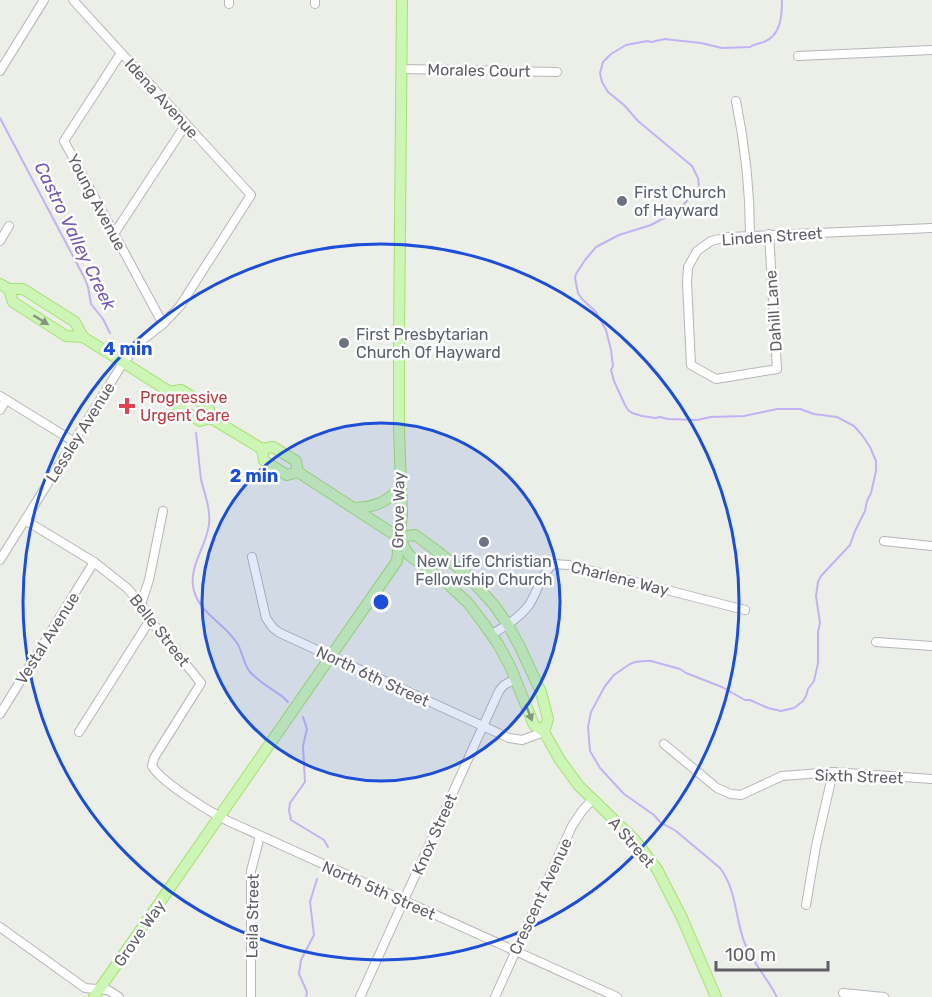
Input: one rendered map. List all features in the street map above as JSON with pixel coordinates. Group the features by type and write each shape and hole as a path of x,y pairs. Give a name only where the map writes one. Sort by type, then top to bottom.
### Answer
{"main road":[{"name":"Grove Way","path":"97,993 397,561 402,514 399,339 402,0"},
{"path":"4,287 13,302 66,336 83,337"},
{"path":"4,287 23,289 75,322 83,337 123,363 170,392 181,390 200,401 208,406 211,418 262,449 273,447 296,462 298,472 398,537 415,536 460,569 483,591 508,624 527,659 541,692 548,719 544,732"},
{"path":"170,392 172,403 200,421 211,418"},
{"path":"262,449 264,460 278,470 287,475 298,472"},
{"path":"354,508 369,508 387,501 400,488"},
{"name":"A Street","path":"398,537 409,555 447,583 469,604 504,654 534,725 544,732 571,775 592,800 634,839 657,869 682,918 716,997"}],"street":[{"path":"0,71 44,0"},
{"name":"Idena Avenue","path":"73,0 251,195"},
{"path":"798,56 932,50"},
{"name":"Young Avenue","path":"121,53 64,141 163,324"},
{"name":"Morales Court","path":"402,69 557,72"},
{"path":"736,101 746,165 750,235"},
{"path":"114,234 186,124"},
{"name":"Lessley Avenue","path":"0,560 123,363 141,341 163,324 180,306 251,195"},
{"path":"0,241 9,226"},
{"name":"Linden Street","path":"691,365 688,267 697,251 711,241 750,235 932,228"},
{"name":"Dahill Lane","path":"691,365 716,379 777,369 769,234"},
{"path":"0,410 3,398 74,441"},
{"path":"141,604 149,580 164,512"},
{"name":"Belle Street","path":"25,520 94,562 127,588 201,682 154,758 152,766"},
{"path":"884,541 932,546"},
{"name":"North 6th Street","path":"252,557 266,618 269,624 280,633 516,740 530,738 544,732"},
{"name":"Vestal Avenue","path":"0,714 94,562"},
{"name":"Charlene Way","path":"492,634 517,618 529,604 545,571 553,564 570,565 744,610"},
{"path":"79,732 150,620"},
{"path":"876,642 932,646"},
{"name":"Knox Street","path":"360,997 499,691 504,685 516,679"},
{"name":"Sixth Street","path":"664,744 717,788 731,794 741,795 782,776 833,772 932,779"},
{"name":"North 5th Street","path":"152,766 160,777 220,817 616,997"},
{"path":"806,905 816,846 833,772"},
{"name":"Crescent Avenue","path":"495,997 573,826 592,800"},
{"name":"Leila Street","path":"251,997 251,871 260,836"},
{"path":"0,927 85,988 97,993 108,990 119,997"},
{"path":"843,993 884,997"}],"waterway":[{"path":"777,997 745,944 733,895 720,868 676,831 660,822 654,815 624,794 600,768 590,751 588,727 591,712 605,686 614,675 635,662 651,661 680,669 722,687 745,700 768,708 781,711 794,708 803,701 814,681 818,663 820,623 816,596 818,582 850,545 871,493 876,461 870,447 854,426 837,417 814,414 800,409 777,409 744,416 711,417 697,420 655,418 632,413 625,405 614,381 611,370 613,366 611,350 606,330 596,312 578,293 575,278 585,260 596,247 619,235 651,225 677,211 699,186 692,166 638,121 608,92 600,73 603,62 626,45 665,39 722,48 750,47 774,35 781,18 782,0"},
{"name":"Castro Valley Creek","path":"0,118 85,279 91,304 103,319 110,333"},
{"name":"Castro Valley Creek","path":"196,433 201,479 209,518 208,532 194,570 193,586 196,595 205,610 237,643 250,672 288,702"},
{"name":"Castro Valley Creek","path":"303,717 307,729 303,746 305,782 290,803 289,810 291,820 324,840 328,847"},
{"name":"Castro Valley Creek","path":"306,997 307,992 299,974 301,960 314,935 310,902 317,879"}],"place":[{"name":"First Church of Hayward","path":"622,201"},
{"name":"First Presbytarian Church Of Hayward","path":"344,343"},
{"name":"Progressive Urgent Care","path":"127,406"},
{"name":"New Life Christian Fellowship Church","path":"484,542"}]}
